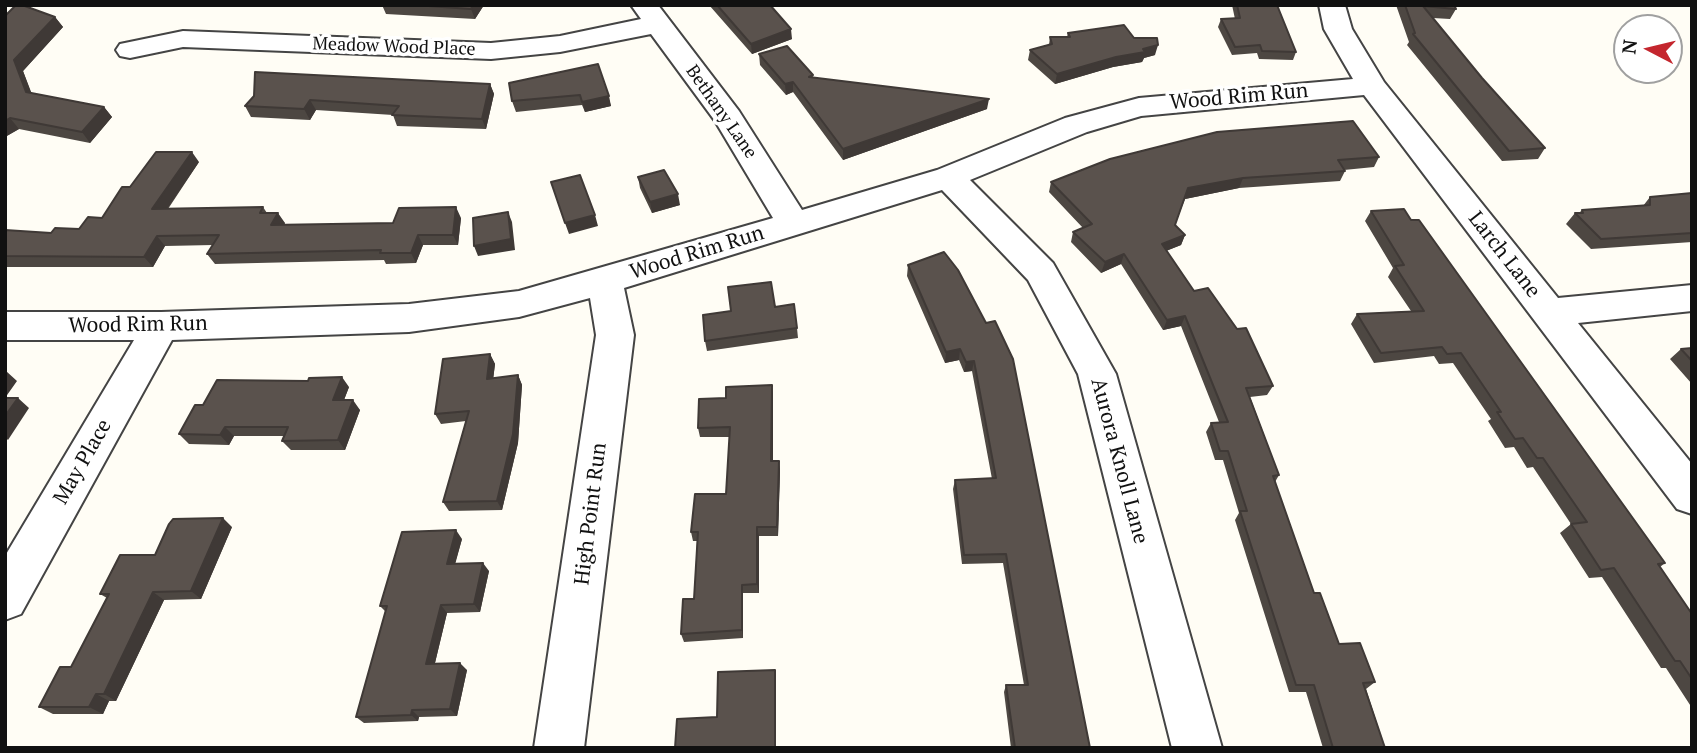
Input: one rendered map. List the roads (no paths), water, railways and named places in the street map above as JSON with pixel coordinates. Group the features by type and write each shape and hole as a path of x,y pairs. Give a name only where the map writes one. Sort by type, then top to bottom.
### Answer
{"street":[{"name":"Larch Lane","path":"1332,5 1338,29 1372,86 1692,496"},
{"name":"Meadow Wood Place","path":"130,50 183,39 491,51 561,44 651,15"},
{"name":"Bethany Lane","path":"651,15 728,118 793,223"},
{"name":"Wood Rim Run","path":"5,326 161,326 410,318 519,304 605,281 948,177 1076,125 1139,107 1372,86"},
{"name":"Aurora Knoll Lane","path":"948,177 1041,272 1097,374 1197,748"},
{"name":"High Point Run","path":"559,748 615,335 605,281"},
{"path":"1548,312 1692,298"},
{"name":"May Place","path":"5,599 161,326"}]}
